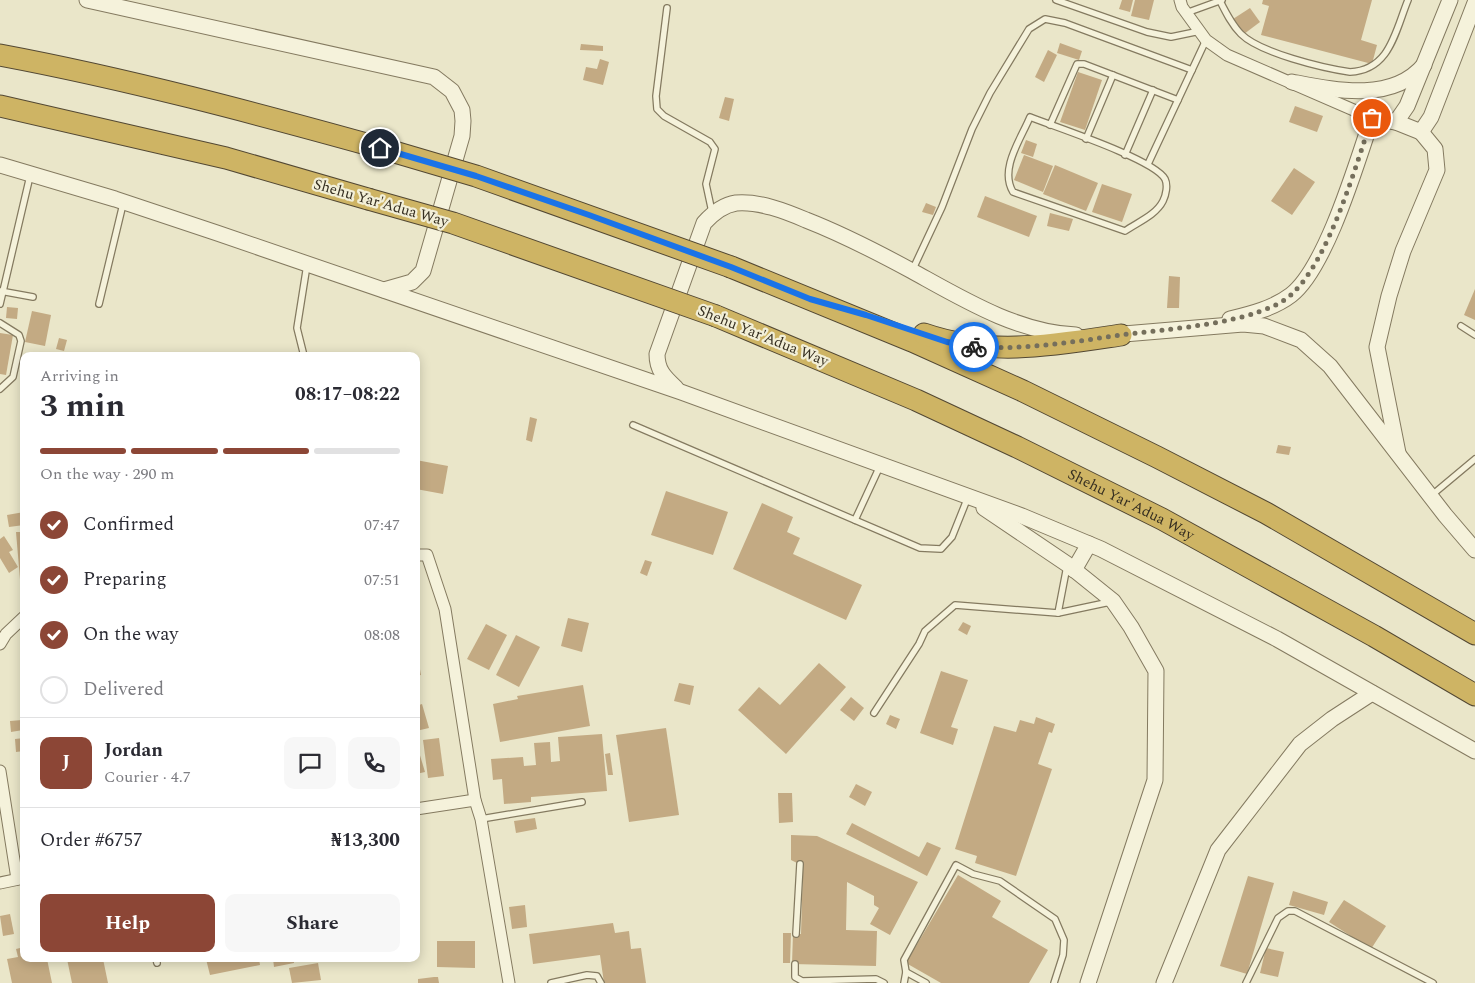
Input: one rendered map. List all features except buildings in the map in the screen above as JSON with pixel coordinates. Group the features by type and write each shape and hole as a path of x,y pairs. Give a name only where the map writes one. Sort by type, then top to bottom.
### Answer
{"highway":[{"path":"0,55 138,84 249,111 380,148 476,176 731,267 912,341 1023,391 1266,513 1475,634"},
{"name":"Shehu Yar'Adua Way","path":"0,106 226,158 453,223 716,316 916,400 1026,451 1162,519 1374,636 1475,695"},
{"path":"810,299 866,315 947,342 971,346 1029,347 1122,335"},
{"path":"1428,668 1475,709"}],"street":[{"path":"87,0 434,77 452,91 462,110 462,136 423,271 412,282 384,290"},
{"path":"1180,0 1186,13 1203,36 1227,54 1372,118 1396,122 1421,132 1435,149 1437,170 1416,217 1389,296 1378,347 1399,455"},
{"path":"1396,122 1406,106 1450,0"},
{"path":"1421,132 1431,117 1475,3"},
{"path":"1292,82 1353,92 1375,90 1414,76 1424,65"},
{"path":"1406,106 1431,117"},
{"path":"1203,325 1247,315 1280,302 1292,294 1322,252 1354,171 1372,118"},
{"path":"0,165 123,202 384,290 681,392 880,466 1000,507 1089,544 1276,639 1475,751"},
{"path":"681,392 660,373 657,365 657,354 697,238 704,223 722,208 736,203 768,206 827,228 972,303 1035,328 1065,335 1122,335 1203,325 1243,324 1264,326 1301,340 1333,369 1430,496 1475,550"},
{"path":"968,497 1070,567 1113,601 1131,626 1156,671 1155,780 1088,983"},
{"path":"1070,567 1089,544"},
{"path":"420,555 427,555 445,609 476,800 481,819 509,983"},
{"path":"0,644 6,634 20,620"},
{"path":"1164,983 1218,850 1300,744 1332,719 1372,693"},
{"path":"0,771 20,879 0,883"},
{"path":"420,808 476,800"}],"lane":[{"path":"1056,0 1147,32 1170,37 1203,36 1192,70 1148,164"},
{"path":"1186,13 1221,1 1228,18 1241,34 1258,47 1350,72 1362,72 1376,66 1387,53 1408,0"},
{"path":"667,8 656,96 657,109 664,116 710,142 715,149 706,184 713,214"},
{"path":"912,271 942,207 972,129 990,93 1029,29 1046,19 1065,23 1192,70"},
{"path":"1050,125 1077,64 1084,64 1178,100"},
{"path":"1086,139 1113,75"},
{"path":"1125,155 1153,90"},
{"path":"1030,117 1086,139 1148,164 1165,179 1166,188 1163,201 1154,213 1125,231 1024,198 1013,192 1009,186 1008,177 1011,162 1030,117"},
{"path":"0,304 1,292 30,173"},
{"path":"99,304 123,202"},
{"path":"303,352 298,339 297,315 307,264"},
{"path":"1,292 33,297"},
{"path":"0,323 19,335 21,341 13,377 0,389"},
{"path":"1461,326 1475,335"},
{"path":"633,425 920,548 942,550 952,537 968,497"},
{"path":"1430,496 1475,459"},
{"path":"855,520 880,466"},
{"path":"1058,613 1070,567"},
{"path":"874,713 919,644 925,631 955,605 1058,613 1113,601"},
{"path":"481,819 582,802"},
{"path":"796,934 800,864"},
{"path":"904,983 906,972 904,960 956,865 973,874 1000,881 1055,919 1064,940 1063,955 1054,983"},
{"path":"1246,983 1278,918 1288,911 1295,911 1433,983"},
{"path":"795,964 795,976 802,981 876,979 884,983"},
{"path":"906,972 926,983"},
{"path":"551,983 587,975 597,976 601,983"}],"way so far":[{"path":"974,347 999,348 1056,345 1203,325 1247,315 1280,302 1292,294 1309,273 1322,252 1354,171 1372,118"}],"route":[{"path":"380,148 476,176 589,215 731,267 810,299 866,315 947,342 974,347"}]}
